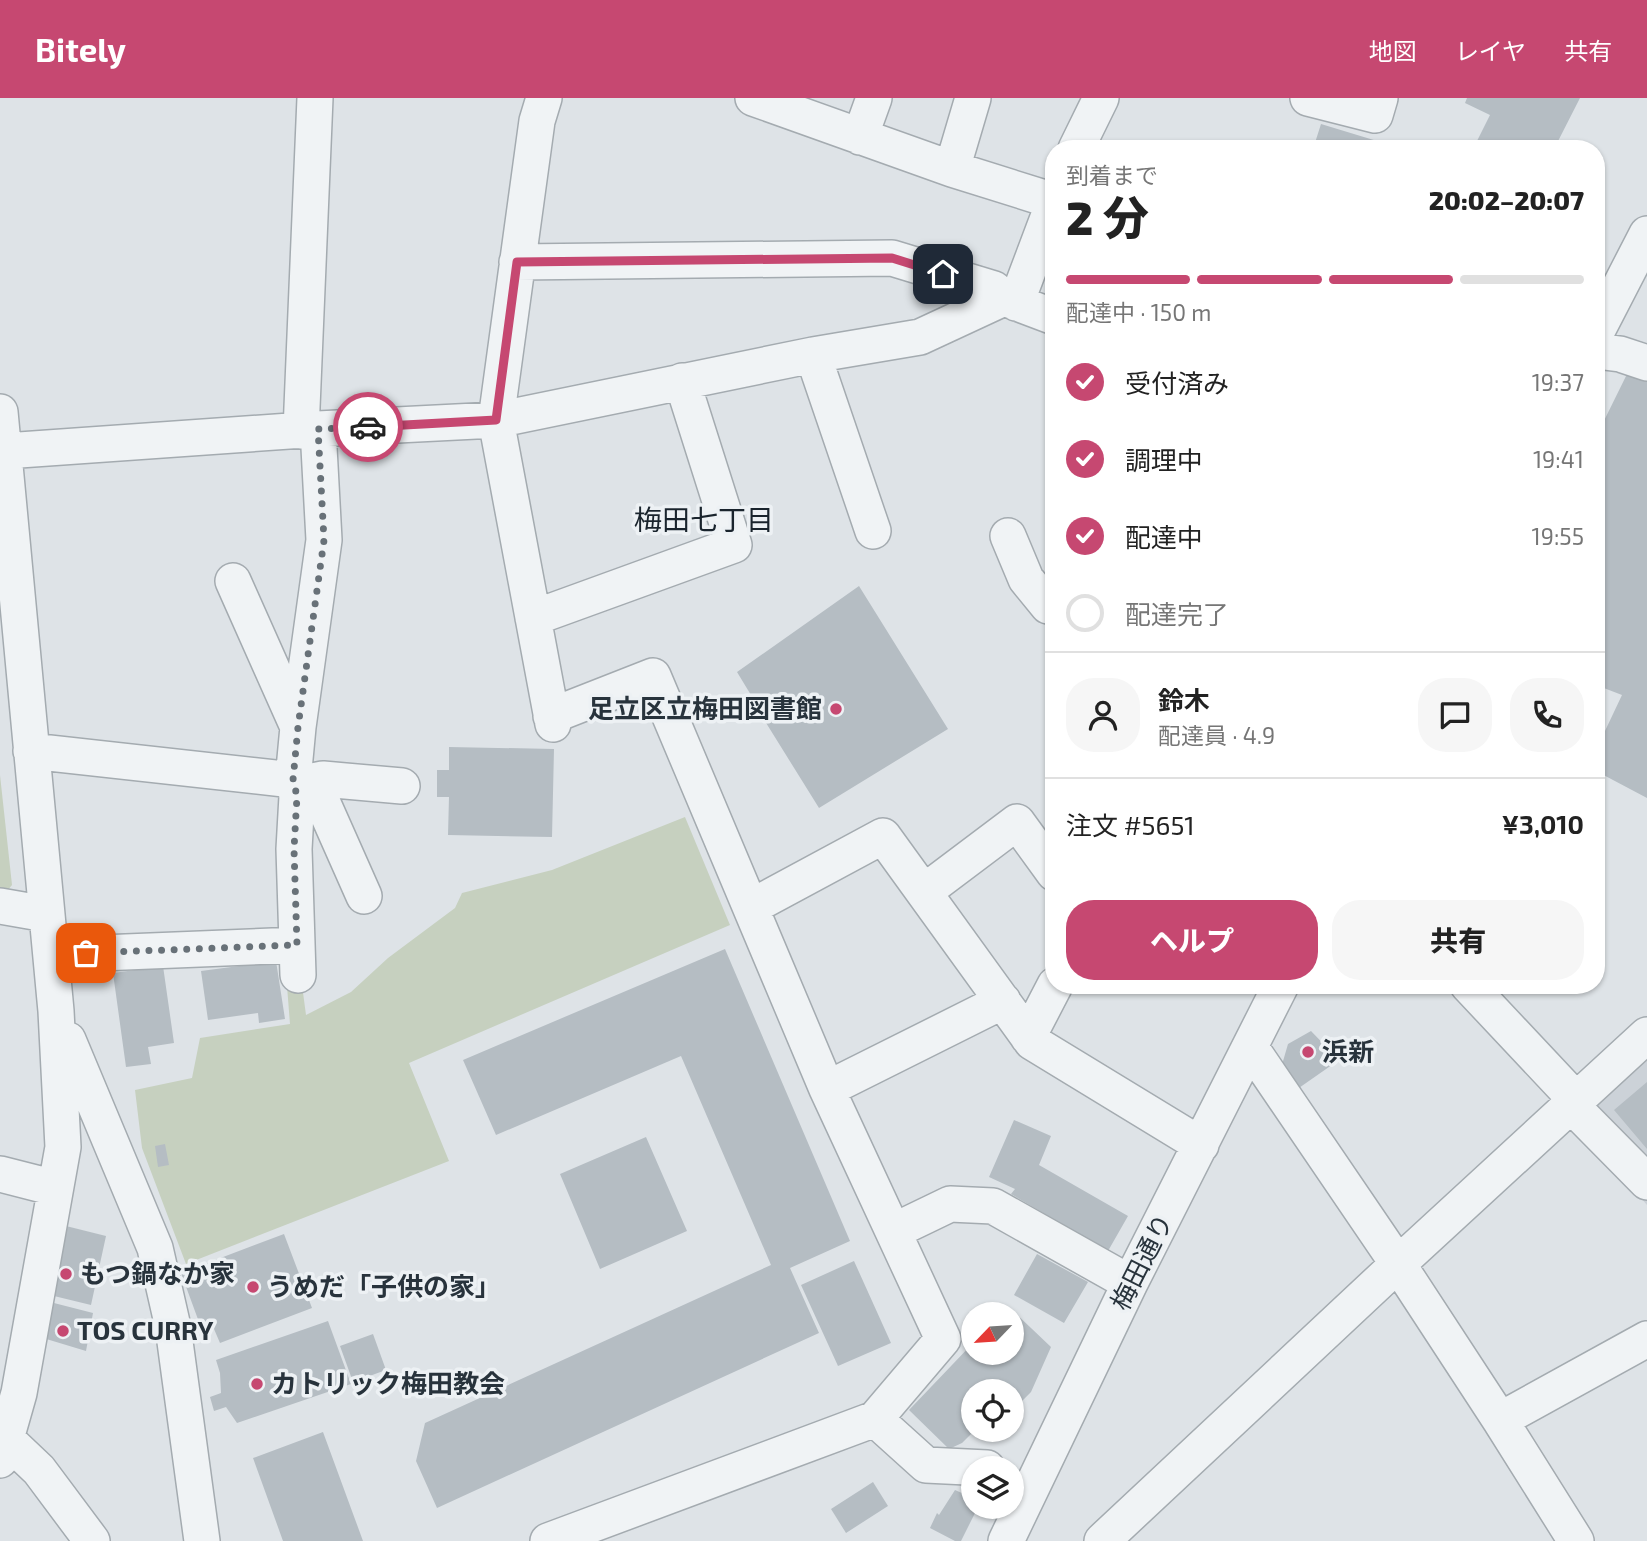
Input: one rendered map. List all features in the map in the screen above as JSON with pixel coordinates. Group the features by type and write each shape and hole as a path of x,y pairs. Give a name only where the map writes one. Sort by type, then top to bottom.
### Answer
{"street":[{"path":"315,98 309,430 324,540 298,727 303,781 364,896"},
{"path":"544,98 537,121 496,420 552,720 653,676 827,1089 943,1339 875,1419 548,1541"},
{"path":"753,98 953,169 1045,198"},
{"path":"860,137 874,98"},
{"path":"953,169 973,98"},
{"path":"1080,140 1101,98"},
{"path":"1308,98 1376,115 1380,98"},
{"path":"5,452 309,430 496,420 813,355 920,337 1010,300 1045,221"},
{"path":"1605,316 1647,234"},
{"path":"517,262 892,258 994,289 1010,300 1045,314"},
{"path":"1605,352 1647,363"},
{"path":"813,355 873,530"},
{"path":"533,618 734,545 682,381"},
{"path":"0,412 56,1011 63,1147 19,1393 2,1443 39,1470 92,1541"},
{"path":"1008,536 1026,579 1045,602"},
{"path":"233,581 298,727"},
{"path":"31,751 303,781 323,779 402,786"},
{"path":"51,954 298,960 294,849 297,796 303,781"},
{"path":"924,892 1017,822 1045,861"},
{"path":"751,907 883,836 1032,1042 1201,1146"},
{"path":"0,906 46,914"},
{"path":"1028,1037 1050,994"},
{"name":"梅田通り","path":"1006,1541 1026,1470 1130,1283 1277,994"},
{"path":"1476,994 1647,1182"},
{"path":"827,1089 1003,1002"},
{"path":"56,1011 155,1248 173,1327 202,1541"},
{"path":"1102,1541 1647,1035"},
{"path":"1251,1048 1398,1264 1576,1541"},
{"path":"63,1147 86,1134 99,1136 110,1144"},
{"path":"0,1174 55,1188"},
{"path":"894,1231 950,1204 993,1206 1130,1283"},
{"path":"1500,1420 1647,1339"},
{"path":"875,1419 926,1465 961,1467"}],"shaded area":[{"path":"1647,1056 1647,1205 1577,1124"}],"green space":[{"path":"0,775 12,885 7,891 0,890"},
{"path":"685,817 730,925 409,1063 449,1161 186,1264 142,1148 135,1090 192,1078 200,1038 290,1024 287,986 302,985 306,1015 351,992 388,958 455,908 462,893 552,870"}],"building":[{"path":"1467,98 1580,98 1559,140 1478,140 1490,115 1465,103"},
{"path":"1321,124 1374,140 1316,140"},
{"path":"1629,370 1647,376 1647,798 1605,776 1605,731 1622,695 1605,688 1605,419"},
{"path":"859,586 948,729 819,808 763,718 758,721 748,704 754,700 737,672"},
{"path":"449,747 554,749 552,837 448,835 449,797 437,797 437,770 449,770"},
{"path":"725,949 850,1241 790,1268 819,1333 437,1508 416,1461 425,1423 771,1265 681,1056 496,1135 463,1060"},
{"path":"276,961 285,1019 259,1023 258,1013 208,1020 201,971"},
{"path":"163,966 174,1043 148,1047 151,1064 126,1067 113,973"},
{"name":"浜新","path":"1311,1031 1339,1060 1296,1090 1279,1075 1288,1044"},
{"path":"1647,1082 1647,1149 1614,1110"},
{"path":"1014,1120 1051,1136 1039,1165 1128,1216 1108,1251 1011,1194 1015,1189 989,1177"},
{"path":"646,1137 687,1231 600,1269 560,1174"},
{"path":"165,1144 169,1165 158,1167 155,1146"},
{"path":"66,1226 106,1236 91,1305 54,1296"},
{"path":"284,1234 312,1308 220,1343 214,1329 203,1333 181,1273"},
{"path":"1037,1254 1088,1282 1064,1323 1014,1295"},
{"path":"854,1261 891,1343 838,1366 801,1285"},
{"path":"50,1302 93,1313 86,1351 43,1338"},
{"path":"328,1321 351,1384 237,1423 226,1407 214,1411 210,1397 221,1393 216,1360"},
{"path":"1024,1321 1051,1347 1031,1392 1024,1399 1024,1379 961,1379 963,1442 949,1449 909,1410 961,1356 961,1365 1024,1365"},
{"path":"373,1334 386,1370 353,1382 340,1346"},
{"path":"323,1432 363,1541 283,1541 253,1458"},
{"path":"873,1482 888,1506 846,1533 831,1509"},
{"path":"955,1490 961,1493 961,1519 972,1519 961,1541 955,1541 930,1528 937,1513 939,1515"}],"way so far":[{"path":"86,953 297,945 294,849 297,796 293,780 324,540 318,429 368,427"}],"place":[{"name":"足立区立梅田図書館","path":"836,709"},
{"name":"浜新","path":"1308,1052"},
{"name":"もつ鍋なか家","path":"66,1274"},
{"name":"うめだ「子供の家」","path":"253,1287"},
{"name":"TOS CURRY","path":"63,1331"},
{"name":"カトリック梅田教会","path":"257,1384"}],"district":[{"name":"梅田七丁目","path":"704,520"}],"route":[{"path":"368,427 496,420 517,262 892,258 943,274"}]}
